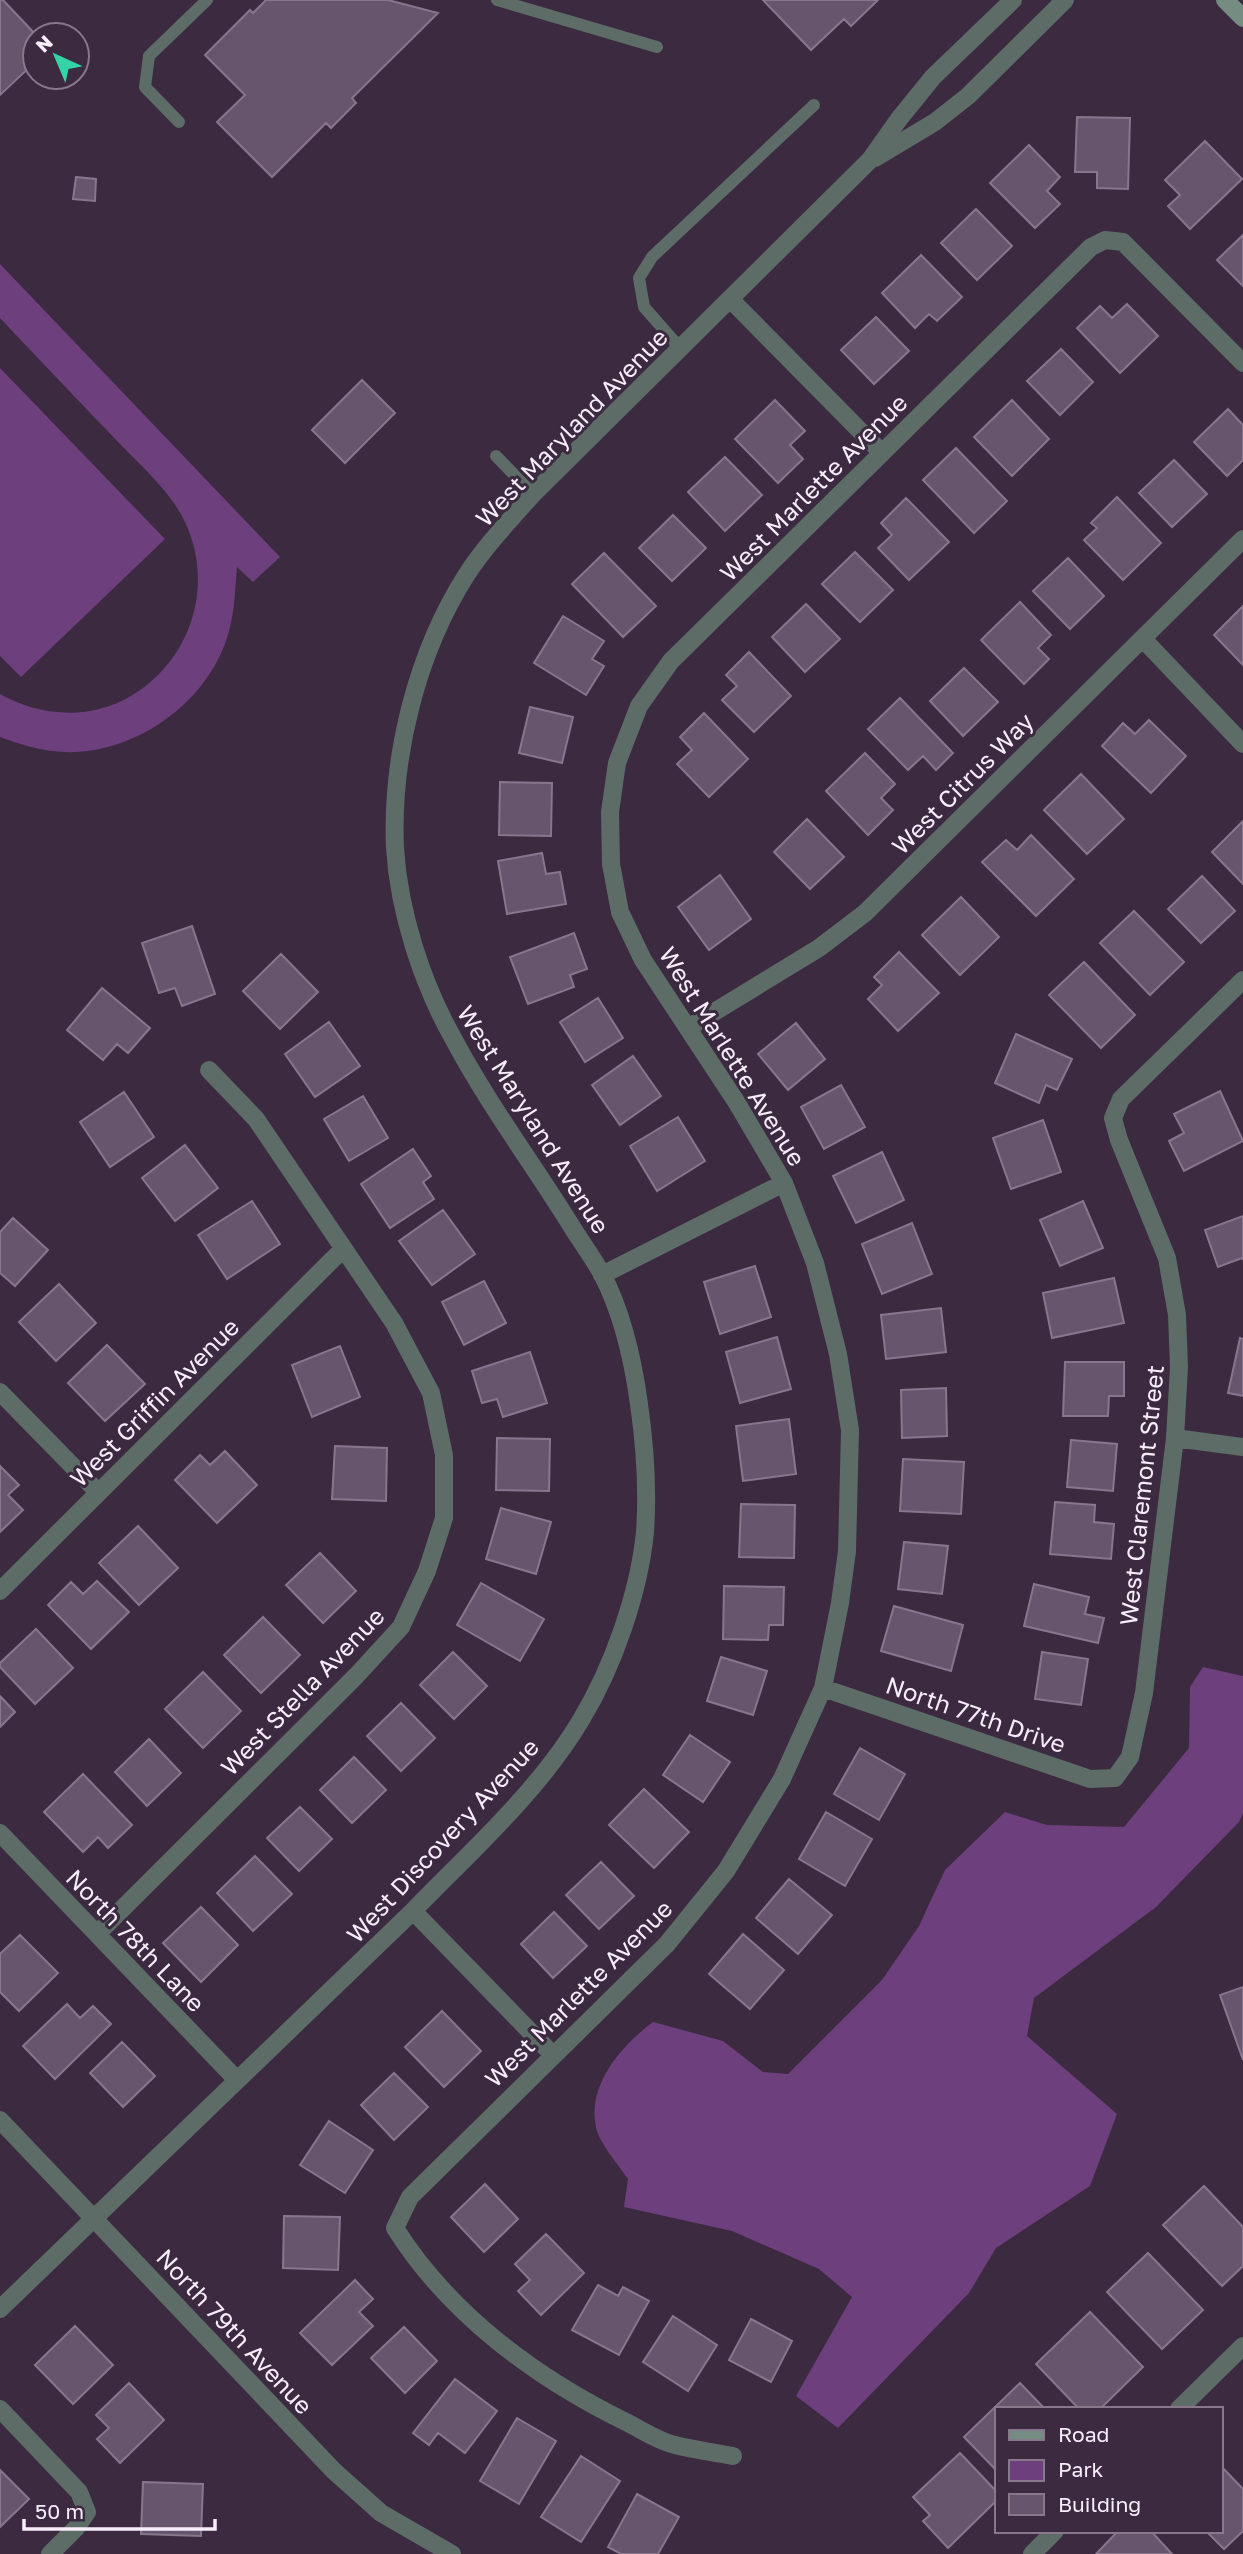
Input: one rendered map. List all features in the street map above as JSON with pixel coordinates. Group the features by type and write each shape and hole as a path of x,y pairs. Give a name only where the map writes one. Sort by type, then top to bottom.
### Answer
{"main road":[{"path":"1225,0 1243,18"}],"street":[{"name":"West Maryland Avenue","path":"602,1275 494,1108 428,991 406,915 396,849 401,758 406,725 423,664 442,620 467,575 498,533 533,494 870,160 933,77 1013,0"},
{"name":"West Maryland Avenue","path":"870,160 935,122 968,96 1065,0"},
{"name":"West Marlette Avenue","path":"733,2456 673,2445 608,2413 545,2377 493,2337 452,2297 411,2252 395,2228 410,2197 667,1944 726,1871 782,1779 823,1688 840,1603 847,1551 849,1430 838,1354 815,1262 784,1183 737,1103 643,960 620,912 611,864 610,812 617,763 639,706 671,661 1091,247 1105,240 1123,242 1243,363"},
{"path":"731,300 882,453"},
{"name":"West Citrus Way","path":"688,1028 819,947 866,912 1243,539"},
{"path":"1143,639 1243,744"},
{"name":"West Claremont Street","path":"1115,1778 1130,1757 1144,1693 1175,1438 1180,1367 1177,1315 1167,1258 1119,1140 1113,1118 1121,1098 1243,980"},
{"path":"209,1070 256,1119 343,1249"},
{"path":"602,1275 784,1183"},
{"name":"West Griffin Avenue","path":"0,1591 343,1249"},
{"name":"West Stella Avenue","path":"97,1934 356,1676 401,1627 427,1571 444,1518 444,1455 431,1393 394,1324 343,1249"},
{"name":"West Discovery Avenue","path":"0,2309 413,1912 522,1798 556,1757 582,1719 601,1682 627,1614 645,1533 644,1441 635,1369 621,1320 602,1275"},
{"path":"0,1392 98,1492"},
{"path":"1175,1438 1243,1447"},
{"name":"North 77th Drive","path":"823,1688 1090,1779 1115,1778"},
{"name":"North 78th Lane","path":"0,1833 237,2080"},
{"path":"413,1912 554,2055"},
{"name":"North 79th Avenue","path":"0,2120 360,2496 398,2524 452,2554"},
{"path":"1182,2407 1243,2346"},
{"path":"0,2409 79,2492 87,2512 76,2528 50,2554"},
{"path":"1032,2554 1053,2533"}],"lane":[{"path":"179,122 145,87 149,56 207,0"},
{"path":"497,0 657,47"},
{"path":"681,349 644,307 639,278 652,257 814,105"},
{"path":"496,456 533,494"}],"green space":[{"path":"0,264 280,557 253,582 237,567 231,623 219,658 204,682 185,704 136,737 109,747 81,752 52,751 0,737 0,694 16,702 49,711 82,712 115,704 152,681 169,663 192,620 198,571 194,546 179,511 164,491 0,318"},
{"path":"0,368 165,539 21,677 0,656"},
{"path":"1203,1667 1243,1676 1243,1813 1239,1822 1156,1907 1034,1998 1027,2036 1117,2114 1090,2186 996,2248 969,2293 838,2428 796,2396 852,2297 819,2269 732,2231 624,2207 628,2179 605,2146 596,2127 597,2096 602,2082 609,2068 629,2043 653,2022 723,2041 763,2072 788,2074 882,1980 919,1926 945,1870 1005,1812 1047,1825 1124,1827 1189,1748 1190,1687"}],"building":[{"path":"0,0 3,0 23,21 21,75 0,95"},
{"path":"266,0 388,0 438,13 352,98 356,103 331,128 326,123 272,177 217,122 245,95 205,55 250,10 253,13"},
{"path":"763,0 878,0 851,26 844,19 811,50"},
{"path":"1077,117 1130,118 1128,189 1097,188 1097,172 1075,172"},
{"path":"1205,141 1242,179 1190,229 1168,206 1180,195 1165,180"},
{"path":"1029,145 1060,177 1047,191 1060,204 1035,228 990,183"},
{"path":"76,177 96,179 95,201 73,199"},
{"path":"976,209 1012,246 977,280 941,243"},
{"path":"1243,235 1243,286 1217,260"},
{"path":"921,255 962,297 937,321 929,314 915,328 882,293"},
{"path":"1127,304 1158,336 1120,373 1077,328 1100,306 1112,318"},
{"path":"876,317 909,351 874,384 841,350"},
{"path":"1061,349 1093,382 1060,415 1027,381"},
{"path":"362,380 395,413 345,463 312,430"},
{"path":"775,400 805,431 790,445 803,459 778,483 735,439"},
{"path":"1012,400 1049,439 1012,476 974,437"},
{"path":"1228,409 1243,425 1243,460 1227,476 1194,442"},
{"path":"956,448 1007,501 974,533 923,480"},
{"path":"725,457 762,495 725,531 688,492"},
{"path":"1174,460 1207,494 1172,527 1139,493"},
{"path":"1117,497 1161,543 1123,580 1084,540 1097,528 1091,523"},
{"path":"906,498 949,542 909,580 878,548 892,535 881,523"},
{"path":"673,515 706,548 672,581 639,548"},
{"path":"855,552 893,590 860,622 822,584"},
{"path":"604,553 656,606 623,637 572,584"},
{"path":"1068,558 1104,596 1070,629 1033,591"},
{"path":"1020,602 1051,635 1038,648 1049,659 1024,684 981,640"},
{"path":"806,604 840,639 805,672 772,637"},
{"path":"1243,606 1243,665 1214,635"},
{"path":"563,616 604,641 592,659 604,666 586,695 534,663"},
{"path":"749,652 791,696 754,732 722,700 737,686 726,675"},
{"path":"964,668 998,702 963,736 930,701"},
{"path":"900,698 953,753 936,770 923,756 908,770 868,729"},
{"path":"530,707 573,717 562,763 519,753"},
{"path":"704,713 748,759 709,797 677,764 692,750 680,737"},
{"path":"1149,720 1186,756 1151,793 1102,746 1123,723 1135,734"},
{"path":"865,753 895,784 881,798 893,810 868,835 826,791"},
{"path":"1081,774 1124,819 1087,854 1044,810"},
{"path":"500,782 552,783 551,836 499,835"},
{"path":"807,819 844,857 810,889 774,852"},
{"path":"1243,821 1243,884 1212,852"},
{"path":"1031,835 1074,879 1036,916 982,862 1006,840 1017,850"},
{"path":"542,853 546,874 560,872 566,904 507,914 498,861"},
{"path":"720,875 751,919 709,950 678,907"},
{"path":"1202,876 1235,911 1201,943 1168,909"},
{"path":"961,897 999,937 960,975 922,935"},
{"path":"1134,911 1184,962 1150,995 1100,943"},
{"path":"192,926 215,994 182,1006 175,988 159,993 142,943"},
{"path":"574,933 587,969 570,975 574,987 528,1004 510,957"},
{"path":"899,952 939,993 898,1031 868,999 882,985 874,977"},
{"path":"281,954 318,992 280,1029 243,991"},
{"path":"1084,962 1135,1015 1101,1048 1049,995"},
{"path":"102,988 150,1028 128,1053 117,1044 103,1060 67,1030"},
{"path":"598,998 623,1038 585,1062 560,1022"},
{"path":"329,1022 360,1066 315,1097 285,1054"},
{"path":"796,1023 825,1059 788,1090 758,1054"},
{"path":"1016,1034 1072,1059 1057,1090 1046,1085 1039,1103 995,1083"},
{"path":"633,1056 661,1096 620,1125 592,1085"},
{"path":"841,1085 865,1127 824,1149 801,1107"},
{"path":"1220,1091 1243,1141 1184,1171 1169,1141 1184,1133 1174,1114"},
{"path":"124,1092 154,1137 110,1167 80,1122"},
{"path":"363,1096 388,1138 349,1161 324,1119"},
{"path":"678,1117 705,1161 657,1191 630,1146"},
{"path":"1043,1120 1061,1172 1011,1189 993,1138"},
{"path":"185,1145 218,1188 175,1221 142,1178"},
{"path":"413,1149 431,1176 423,1182 434,1199 390,1228 361,1184"},
{"path":"882,1152 904,1200 856,1223 833,1176"},
{"path":"252,1201 280,1244 227,1279 198,1235"},
{"path":"1083,1201 1103,1248 1060,1266 1040,1220"},
{"path":"443,1210 475,1254 432,1285 399,1241"},
{"path":"1243,1216 1243,1260 1242,1258 1218,1267 1205,1230"},
{"path":"13,1218 48,1250 15,1286 0,1273 0,1232"},
{"path":"912,1223 932,1274 882,1294 862,1244"},
{"path":"755,1266 771,1317 720,1334 704,1282"},
{"path":"1114,1278 1124,1323 1052,1338 1043,1293"},
{"path":"484,1281 506,1323 464,1345 442,1302"},
{"path":"59,1284 96,1323 56,1361 19,1322"},
{"path":"941,1308 946,1352 886,1359 881,1315"},
{"path":"777,1337 791,1389 740,1403 726,1352"},
{"path":"1240,1338 1243,1339 1243,1396 1228,1393"},
{"path":"107,1345 145,1384 105,1421 68,1383"},
{"path":"340,1346 360,1397 312,1417 292,1365"},
{"path":"530,1352 547,1403 503,1417 497,1399 482,1403 472,1371"},
{"path":"1065,1362 1124,1362 1124,1396 1109,1396 1108,1416 1063,1416"},
{"path":"946,1388 947,1436 902,1438 901,1390"},
{"path":"789,1419 796,1474 743,1481 736,1426"},
{"path":"497,1438 550,1439 549,1491 496,1490"},
{"path":"1071,1440 1117,1444 1113,1491 1067,1487"},
{"path":"335,1446 387,1448 386,1501 332,1499"},
{"path":"225,1451 257,1485 217,1523 175,1480 200,1455 210,1465"},
{"path":"903,1459 964,1462 961,1514 900,1511"},
{"path":"0,1466 19,1485 8,1495 23,1510 0,1532"},
{"path":"1055,1502 1095,1505 1094,1522 1114,1524 1111,1559 1050,1554"},
{"path":"741,1504 795,1505 794,1558 739,1557"},
{"path":"501,1508 551,1522 536,1574 486,1559"},
{"path":"138,1526 178,1568 139,1605 99,1563"},
{"path":"904,1542 948,1546 942,1594 898,1589"},
{"path":"320,1553 356,1591 323,1623 286,1585"},
{"path":"97,1581 129,1612 91,1649 48,1605 71,1582 83,1594"},
{"path":"481,1583 544,1619 520,1661 457,1625"},
{"path":"1034,1584 1089,1597 1085,1614 1104,1618 1098,1643 1024,1626"},
{"path":"724,1586 784,1587 783,1625 769,1625 768,1640 723,1639"},
{"path":"894,1606 963,1625 951,1671 881,1651"},
{"path":"263,1617 300,1655 261,1693 224,1655"},
{"path":"36,1629 73,1668 35,1704 0,1667 0,1663"},
{"path":"453,1652 487,1686 454,1719 420,1685"},
{"path":"1042,1652 1088,1659 1081,1705 1035,1699"},
{"path":"721,1657 767,1671 753,1715 707,1701"},
{"path":"203,1672 241,1711 203,1748 165,1709"},
{"path":"0,1696 15,1712 0,1727"},
{"path":"401,1703 435,1738 401,1771 367,1736"},
{"path":"690,1735 730,1762 703,1802 663,1775"},
{"path":"149,1739 181,1773 147,1806 115,1772"},
{"path":"860,1748 905,1774 879,1820 834,1794"},
{"path":"354,1757 386,1790 352,1823 320,1790"},
{"path":"83,1774 132,1825 108,1848 98,1837 83,1852 44,1812"},
{"path":"644,1789 689,1832 654,1868 609,1825"},
{"path":"300,1807 332,1839 299,1871 267,1838"},
{"path":"826,1812 872,1839 845,1886 799,1859"},
{"path":"255,1856 292,1894 253,1931 217,1893"},
{"path":"601,1862 634,1896 599,1929 566,1895"},
{"path":"789,1879 832,1915 798,1954 756,1918"},
{"path":"201,1907 238,1945 201,1982 163,1943"},
{"path":"554,1912 587,1946 553,1978 521,1944"},
{"path":"743,1934 784,1970 750,2009 709,1974"},
{"path":"20,1935 58,1973 19,2011 0,1992 0,1954"},
{"path":"1243,1987 1243,2060 1220,1995"},
{"path":"67,2004 80,2018 93,2006 111,2024 55,2079 23,2046"},
{"path":"442,2011 481,2051 444,2087 405,2047"},
{"path":"122,2042 155,2076 123,2107 90,2073"},
{"path":"394,2073 428,2107 394,2140 361,2105"},
{"path":"329,2121 373,2150 345,2193 300,2165"},
{"path":"485,2184 518,2219 484,2252 451,2217"},
{"path":"1204,2186 1243,2227 1243,2266 1222,2286 1163,2225"},
{"path":"284,2216 340,2217 338,2270 283,2268"},
{"path":"546,2234 584,2273 541,2315 518,2291 530,2280 515,2264"},
{"path":"1148,2253 1203,2310 1162,2349 1107,2292"},
{"path":"355,2280 373,2299 359,2312 373,2326 332,2365 300,2333"},
{"path":"598,2285 618,2296 623,2287 649,2301 619,2355 572,2330"},
{"path":"1090,2312 1143,2367 1102,2407 1077,2407 1036,2364"},
{"path":"673,2316 717,2345 688,2391 643,2362"},
{"path":"751,2319 792,2341 771,2382 729,2360"},
{"path":"75,2326 113,2365 73,2404 35,2365"},
{"path":"404,2327 437,2361 405,2393 371,2358"},
{"path":"455,2379 497,2411 465,2453 438,2433 429,2445 413,2433"},
{"path":"129,2383 164,2420 120,2463 97,2439 109,2428 96,2415"},
{"path":"1020,2383 1043,2407 995,2407"},
{"path":"995,2407 995,2469 964,2437"},
{"path":"517,2418 556,2441 519,2504 480,2481"},
{"path":"960,2453 995,2490 995,2502 948,2548 923,2521 930,2515 913,2497"},
{"path":"581,2456 620,2481 581,2542 541,2517"},
{"path":"1222,2467 1243,2489 1243,2531 1224,2549 1208,2533 1222,2533"},
{"path":"0,2470 29,2499 0,2527"},
{"path":"143,2482 203,2484 201,2536 141,2534"},
{"path":"637,2494 679,2517 658,2554 621,2554 608,2547"},
{"path":"1116,2533 1153,2533 1172,2554 1096,2554"}]}
